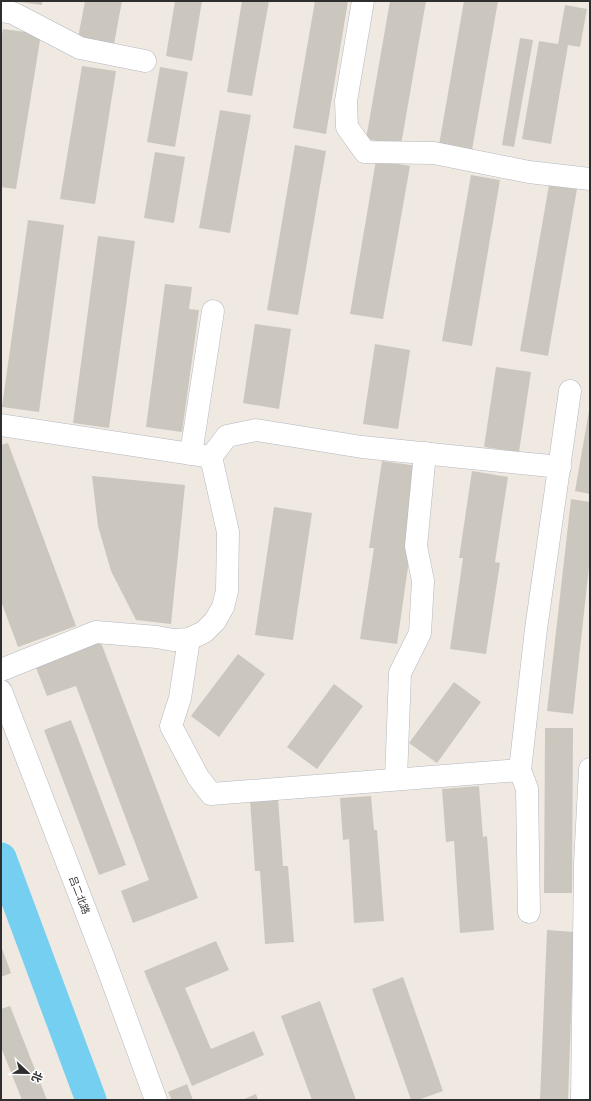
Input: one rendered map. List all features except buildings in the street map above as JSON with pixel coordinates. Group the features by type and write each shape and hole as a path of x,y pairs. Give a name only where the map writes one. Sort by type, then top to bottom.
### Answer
{"street":[{"path":"363,1 346,101 348,127 365,152 434,153 529,172 590,179"},
{"path":"1,11 13,13 80,48 146,61"},
{"path":"1,670 96,632 157,637 173,640 189,639 204,632 215,621 223,607 226,591 228,532 201,456 213,311"},
{"path":"529,912 528,789 520,770 536,629 570,392"},
{"path":"1,425 201,456 227,436 256,430 362,447 560,467"},
{"path":"396,779 400,673 420,633 423,581 416,546 425,453"},
{"path":"189,639 180,698 171,726 198,777 211,794 520,770"},
{"name":"吕二北路","path":"1,691 102,954 156,1100"},
{"path":"582,1100 585,863 590,769"}],"waterway":[{"path":"1,858 91,1100"}]}
